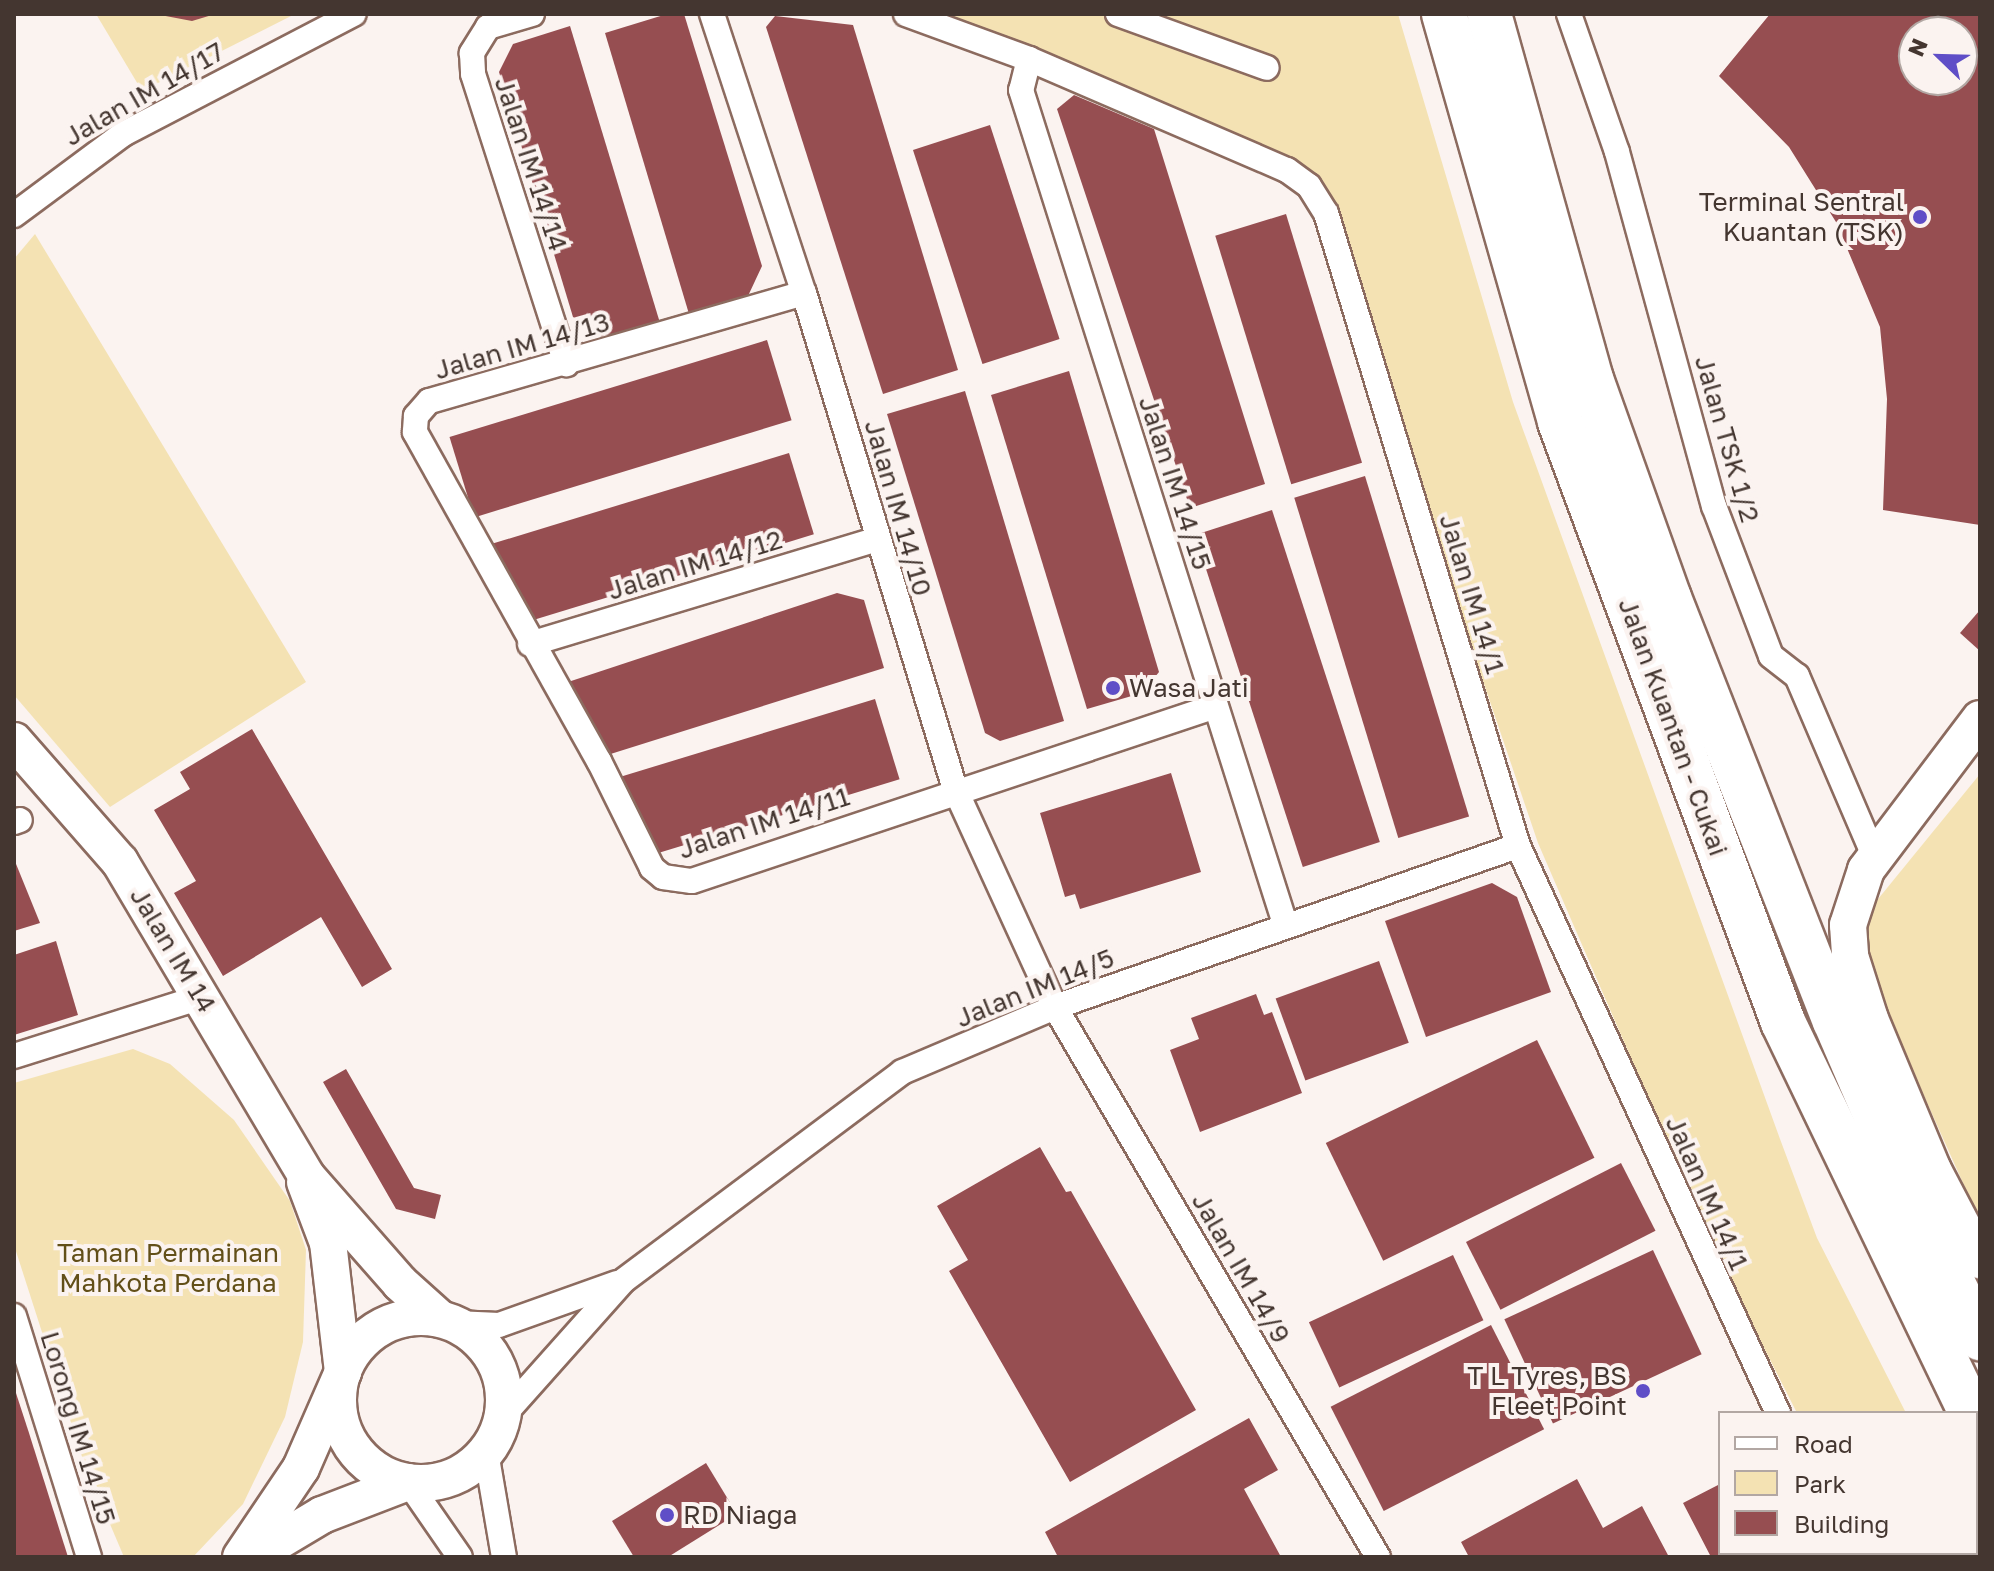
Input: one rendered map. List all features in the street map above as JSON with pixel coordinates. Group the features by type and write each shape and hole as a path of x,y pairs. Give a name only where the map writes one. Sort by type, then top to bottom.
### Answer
{"highway":[{"name":"Jalan Kuantan - Cukai","path":"1444,14 1560,422 1783,1022 1970,1411"},
{"name":"Jalan Kuantan - Cukai","path":"1489,14 1591,379 1674,611 1835,1021 1913,1202 1980,1338"}],"street":[{"name":"Jalan IM 14/17","path":"14,215 123,134 354,14"},
{"name":"Jalan IM 14/14","path":"532,14 488,27 472,53 473,74 566,364"},
{"name":"Jalan IM 14/10","path":"712,14 804,293 955,789 1055,1007"},
{"name":"Jalan IM 14/1","path":"906,14 1029,59 1287,170 1309,186 1326,213 1518,846 1777,1411"},
{"path":"1118,14 1267,68"},
{"name":"Jalan TSK 1/2","path":"1569,14 1617,152 1714,506 1771,656 1797,676 1875,858"},
{"name":"Jalan IM 14/15","path":"1029,59 1021,90 1285,924"},
{"name":"Jalan IM 14/13","path":"530,644 415,432 416,416 429,401 804,293"},
{"name":"Jalan IM 14/12","path":"530,644 877,539"},
{"name":"Jalan IM 14/11","path":"530,644 599,761 652,868 663,877 692,881 955,789"},
{"path":"955,789 1216,706"},
{"path":"1980,719 1875,858 1852,901 1850,956 1870,1019 1933,1170 1980,1260"},
{"name":"Jalan IM 14","path":"14,741 120,862 307,1177"},
{"name":"Jalan IM 14/5","path":"623,1281 876,1088 1055,1007 1285,924 1518,846"},
{"path":"14,1056 201,997"},
{"name":"Jalan IM 14/9","path":"1055,1007 1378,1557"},
{"path":"307,1177 400,1283 447,1321 485,1346 502,1380 502,1417"},
{"path":"307,1177 337,1289 343,1372 339,1412 355,1451 370,1466 408,1482 460,1557"},
{"path":"241,1557 295,1478 343,1372 374,1332 405,1318 499,1325 623,1281"},
{"path":"252,1557 322,1515 408,1482 456,1476 486,1452 502,1417 623,1281"},
{"name":"Lorong IM 14/15","path":"14,1316 89,1557"},
{"path":"486,1452 504,1557"}],"green space":[{"path":"96,14 295,14 142,91"},
{"path":"943,14 1398,14 1513,402 1780,1139 1817,1238 1905,1411 1796,1411 1711,1243 1538,843 1428,519 1336,204 1320,179 1296,162"},
{"path":"35,234 306,682 110,807 14,695 14,259"},
{"path":"1980,774 1980,1221 1865,964 1866,924 1874,904"},
{"name":"Taman Permainan Mahkota Perdana","path":"133,1049 170,1064 234,1120 290,1201 306,1250 303,1342 285,1417 243,1504 193,1557 124,1557 84,1463 14,1245 14,1083"},
{"path":"1924,1555 1978,1555 1979,1557"}],"building":[{"path":"155,14 212,14 212,15 192,21"},
{"path":"667,14 684,14 762,266 748,296 689,314 605,33"},
{"path":"1770,14 1980,14 1980,525 1883,510 1887,399 1880,327 1836,222 1789,147 1719,76"},
{"path":"775,16 853,25 958,370 883,394 766,27"},
{"path":"570,26 660,323 607,340 573,317 499,72 513,44"},
{"path":"1074,95 1154,129 1265,484 1190,508 1057,109"},
{"path":"990,125 1060,339 982,364 913,150"},
{"path":"1286,214 1362,463 1291,484 1215,236"},
{"path":"767,340 792,420 474,517 450,437"},
{"path":"1069,371 1159,672 1142,693 1087,709 991,395"},
{"path":"965,391 1064,721 1000,741 985,733 887,414"},
{"path":"789,453 814,534 508,628 483,547"},
{"path":"1365,476 1469,816 1398,838 1294,498"},
{"path":"1272,510 1380,842 1303,867 1195,535"},
{"path":"837,593 864,600 884,668 601,757 562,684"},
{"path":"1980,610 1980,651 1960,633"},
{"path":"875,699 900,779 639,859 615,779"},
{"path":"252,729 392,969 362,987 321,917 223,976 174,893 196,881 154,810 190,789 180,772"},
{"path":"1171,773 1201,872 1080,909 1075,894 1065,897 1040,813"},
{"path":"14,859 40,923 14,931"},
{"path":"1492,883 1517,897 1551,992 1426,1037 1385,921"},
{"path":"56,941 78,1015 14,1035 14,955"},
{"path":"1379,961 1409,1043 1305,1080 1276,999"},
{"path":"1256,994 1264,1015 1272,1012 1302,1093 1200,1132 1170,1050 1199,1039 1191,1018"},
{"path":"1537,1040 1594,1158 1383,1261 1326,1143"},
{"path":"346,1069 414,1188 441,1195 435,1219 396,1209 323,1082"},
{"path":"1040,1147 1066,1192 1071,1191 1196,1410 1070,1482 949,1271 968,1260 937,1206"},
{"path":"1621,1163 1656,1231 1500,1310 1466,1242"},
{"path":"1653,1250 1702,1354 1553,1424 1504,1319"},
{"path":"1453,1255 1483,1320 1339,1387 1309,1322"},
{"path":"1491,1325 1544,1429 1384,1511 1331,1407"},
{"path":"14,1387 29,1433 68,1557 14,1557"},
{"path":"1249,1418 1278,1470 1244,1489 1281,1557 1058,1557 1045,1532"},
{"path":"706,1463 737,1514 668,1557 634,1557 612,1521"},
{"path":"1577,1479 1603,1528 1642,1506 1669,1557 1469,1557 1461,1542"},
{"path":"1718,1485 1718,1555 1736,1555 1711,1557 1683,1503"},
{"path":"1824,1555 1825,1557 1769,1557"}],"place":[{"name":"Terminal Sentral Kuantan (TSK)","path":"1920,217"},
{"name":"Wasa Jati","path":"1113,688"},
{"name":"T L Tyres, BS Fleet Point","path":"1643,1391"},
{"name":"RD Niaga","path":"667,1515"}]}
